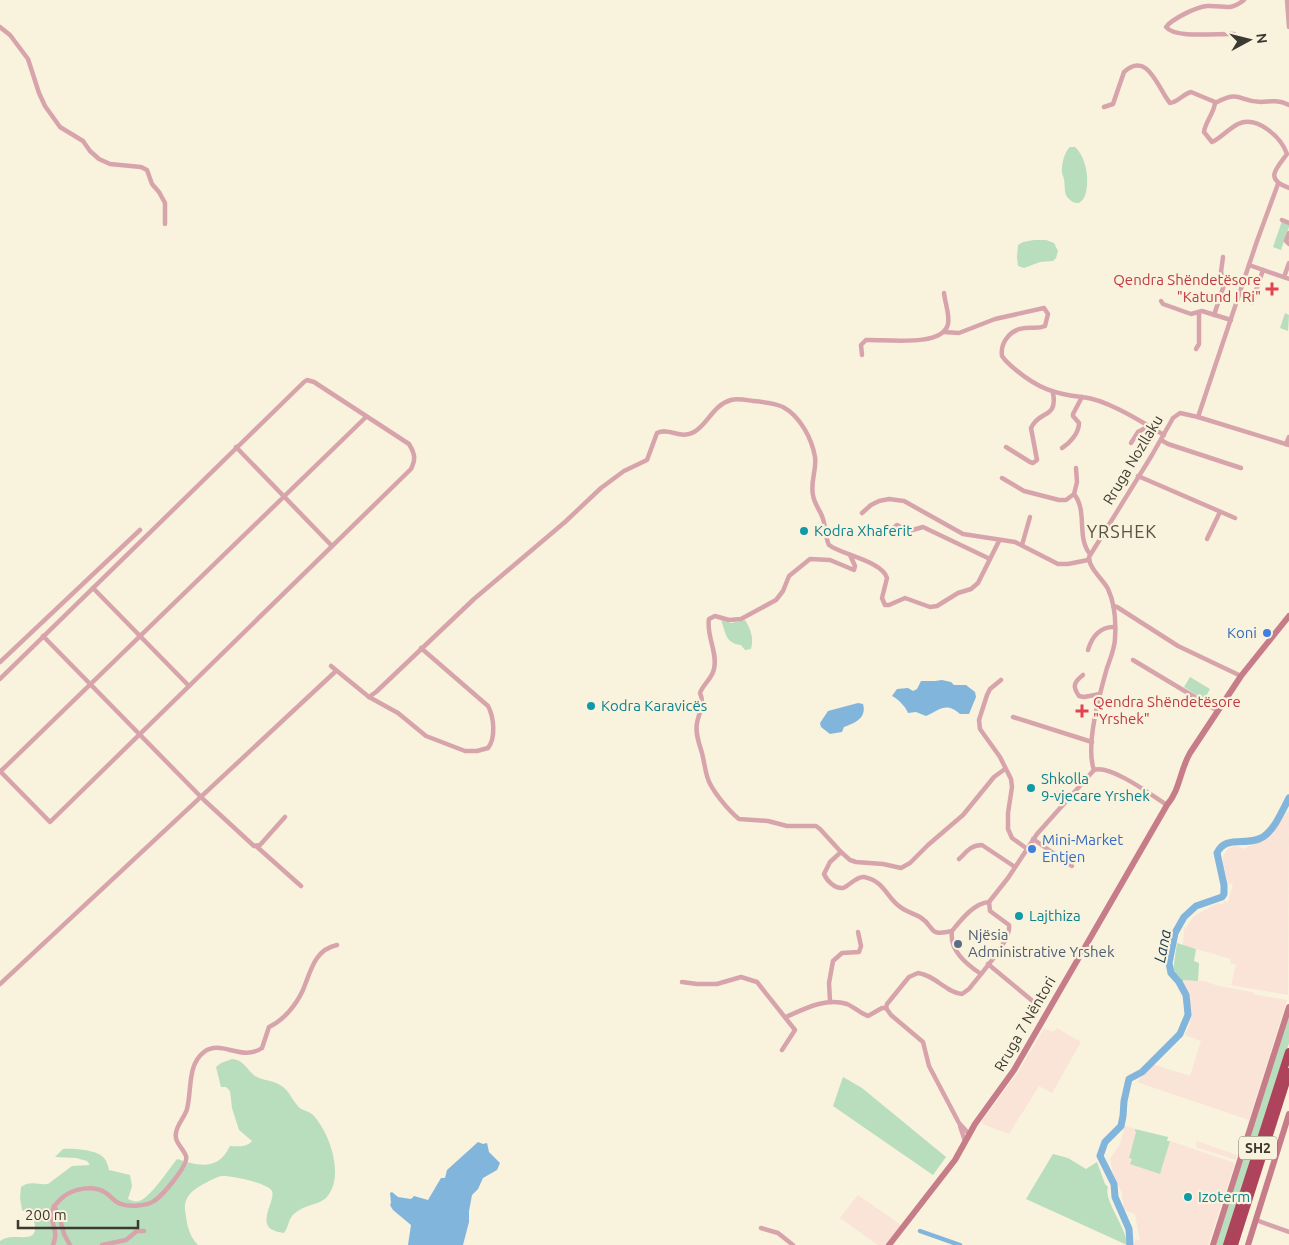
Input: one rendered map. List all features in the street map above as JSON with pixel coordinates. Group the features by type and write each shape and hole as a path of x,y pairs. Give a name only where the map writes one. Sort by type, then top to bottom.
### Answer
{"highway":[{"name":"SH2","path":"1227,1245 1289,1052"},
{"name":"SH2","path":"1234,1245 1289,1072"}],"main road":[{"name":"Rruga 7 Nëntori","path":"889,1245 955,1160 967,1138 1014,1070 1176,792 1185,761 1241,676 1289,616"},
{"path":"1213,1245 1289,1007"},
{"path":"1248,1245 1289,1114"}],"street":[{"path":"1234,34 1201,35 1174,32 1166,28 1172,21 1199,7 1216,6 1230,8 1244,0"},
{"path":"1287,0 1289,27"},
{"path":"0,27 10,35 28,60 45,106 65,132 83,141 99,160 110,164 134,166 146,170 152,184 159,192 165,204 165,224"},
{"path":"1104,107 1113,104 1124,72 1132,66 1139,65 1147,69 1170,103 1191,92 1213,100 1215,103"},
{"path":"1289,104 1278,101 1256,101 1239,96 1229,96 1215,103 1205,126 1204,135 1212,142 1230,128 1242,122 1266,128 1273,134 1287,154 1275,170 1274,177 1278,184 1289,188"},
{"path":"1198,417 1278,184"},
{"path":"1282,220 1289,223"},
{"path":"1289,233 1286,241 1289,244"},
{"path":"1214,315 1224,285 1221,270 1223,257"},
{"path":"1249,265 1287,278 1289,263"},
{"path":"1252,302 1263,270"},
{"path":"862,355 861,344 866,340 926,340 944,332 948,320 944,293"},
{"path":"1161,301 1163,304 1192,314 1202,311 1230,320"},
{"path":"944,332 960,333 995,319 1044,308 1048,314 1046,326 1017,330 1005,340 1001,353 1004,359 1025,378 1053,393 1092,399 1149,426 1168,444 1241,468"},
{"path":"1196,349 1199,344 1199,312"},
{"path":"0,678 307,380 314,382 409,444 414,452 415,461 412,469 50,822 0,771 366,417"},
{"path":"1006,447 1030,462 1033,463 1037,460 1031,428 1035,421 1052,410 1055,403 1053,393"},
{"path":"1062,448 1068,444 1080,427 1080,423 1073,414 1082,397"},
{"path":"369,697 474,599 566,522 602,488 624,471 648,460 657,433 666,432 683,435 693,433 719,406 730,400 770,403 782,407 797,419 810,440 814,454 813,494 823,519 828,545 885,574 887,578 882,598 883,603 887,606 905,598 930,607 937,606 958,593 975,586 999,541"},
{"name":"Rruga Nozllaku","path":"1088,560 1173,418 1178,413 1198,417 1288,445"},
{"path":"1131,443 1138,432 1149,426"},
{"path":"1288,445 1289,437"},
{"path":"236,447 332,546"},
{"path":"1076,468 1074,494 1080,505 1085,547 1090,554"},
{"path":"1138,476 1235,518"},
{"path":"1002,478 1024,491 1059,500 1066,500 1074,494"},
{"path":"862,513 879,500 904,501 927,512 956,532 1022,545 1058,564 1088,560 1108,589 1113,606 1115,626 1115,642 1100,694 1092,742 1094,770"},
{"path":"1207,539 1220,512"},
{"path":"1022,545 1030,517"},
{"path":"891,530 897,525 909,531 923,527 990,559"},
{"path":"0,662 140,530"},
{"path":"850,555 855,566 854,570 830,560 810,559 789,576 783,591 776,600 741,619 729,620 715,616 709,619 708,633 715,664 711,676 700,693 702,704 697,722 697,733 707,777 716,792 739,819 768,821 787,826 816,826 840,852 856,862 905,868 963,815 994,777 1005,769"},
{"path":"93,588 190,686"},
{"path":"1113,606 1178,646 1241,676"},
{"path":"1088,650 1099,630 1115,626"},
{"path":"43,636 202,796 301,886"},
{"path":"331,666 369,697 398,713 426,736 465,751 477,751 488,748 493,730 491,711 488,706 421,648"},
{"path":"1133,660 1218,711"},
{"path":"0,984 336,671"},
{"path":"1083,674 1074,686 1079,696 1100,694"},
{"path":"1001,680 990,689 987,695 979,720 980,729 1000,756 1011,779 1012,787 1007,820 1008,829 1012,838 1026,848"},
{"path":"1013,717 1092,742"},
{"path":"786,1017 807,1007 830,1001 847,1004 868,1016 882,1008 886,1008 892,998 914,974 918,973 926,975 952,992 962,994 981,974 1006,939 1010,927 990,911 989,902 1016,867 1033,839 1057,809 1094,770 1100,768 1111,772 1167,805"},
{"path":"256,846 265,840 286,818"},
{"path":"1033,839 1072,866"},
{"path":"959,860 967,850 982,845 1016,867"},
{"path":"840,852 827,866 824,874 834,885 840,888 848,886 860,878 867,879 885,888 893,901 906,912 920,918 933,931 940,934 952,930 973,909 984,902 989,902"},
{"path":"952,930 952,941 955,950 981,974"},
{"path":"830,1001 829,983 833,961 842,953 860,951 858,932"},
{"path":"53,1245 55,1237 51,1215 54,1206 69,1194 80,1189 90,1188 106,1193 121,1204 146,1204 154,1201 166,1190 186,1163 186,1155 177,1142 176,1135 187,1109 191,1076 197,1060 203,1052 210,1049 217,1048 247,1054 262,1048 268,1027 284,1018 302,992 318,955 330,946 337,945"},
{"path":"988,964 1035,1003"},
{"path":"682,982 717,984 741,977 757,982 795,1030 782,1050"},
{"path":"886,1008 891,1015 923,1042 929,1066 967,1138"},
{"path":"54,1206 60,1214 64,1234 70,1245"},
{"path":"1256,1220 1289,1232"},
{"path":"761,1228 778,1233 793,1245"},
{"path":"102,1245 126,1240 137,1231 144,1231"}],"shaded area":[{"path":"1288,811 1288,995 1231,985 1236,965 1230,963 1231,959 1183,945 1184,930 1194,916 1218,903 1223,905 1224,901 1228,902 1233,884 1228,883 1223,856 1228,849 1236,845 1244,849 1261,841 1271,833"},
{"path":"1184,980 1205,981 1218,986 1252,992 1256,995 1287,1000 1249,1120 1137,1082 1152,1064 1190,1076 1201,1041 1185,1035 1190,1024 1191,1015 1189,996 1182,982"},
{"path":"1057,1028 1081,1042 1052,1093 1039,1086 1009,1134 983,1124 982,1121 1018,1072 1044,1029 1054,1032"},
{"path":"1125,1126 1135,1129 1136,1132 1129,1157 1132,1159 1130,1163 1160,1173 1170,1141 1235,1163 1208,1245 1134,1245 1135,1239 1140,1241 1135,1214 1124,1210 1122,1193 1113,1173 1110,1159 1120,1144"},
{"path":"1197,1141 1237,1155 1236,1160 1196,1147"},
{"path":"858,1195 901,1225 886,1245 878,1245 840,1218"}],"green space":[{"path":"1070,147 1075,147 1081,155 1087,177 1085,196 1081,202 1075,203 1066,196 1062,173 1064,157"},
{"path":"1282,221 1289,224 1289,227 1281,250 1273,247"},
{"path":"1034,240 1046,240 1054,243 1058,251 1056,258 1053,261 1040,262 1024,268 1018,266 1018,245"},
{"path":"1285,313 1289,315 1288,331 1280,328"},
{"path":"721,620 731,623 745,620 751,634 751,649 745,650 741,645 729,640"},
{"path":"1190,677 1210,689 1204,700 1184,687"},
{"path":"1177,943 1196,949 1194,961 1199,963 1198,981 1184,980 1182,982 1173,971"},
{"path":"1289,1015 1289,1043 1224,1245 1216,1245"},
{"path":"232,1059 242,1063 255,1076 277,1083 286,1089 299,1107 311,1113 328,1139 334,1158 335,1177 330,1193 322,1201 295,1213 291,1217 284,1233 273,1230 267,1222 273,1195 269,1188 248,1180 221,1176 197,1188 186,1200 185,1210 188,1229 198,1245 0,1245 0,1241 5,1238 27,1237 34,1233 35,1224 33,1219 22,1210 21,1187 31,1183 48,1184 72,1166 90,1165 87,1161 76,1158 55,1157 63,1149 79,1149 101,1155 105,1159 109,1170 130,1175 132,1186 128,1199 139,1201 148,1195 159,1183 177,1159 200,1165 214,1163 220,1160 230,1146 242,1146 250,1143 252,1141 239,1130 232,1108 230,1091 226,1087 221,1087 216,1067"},
{"path":"843,1077 862,1088 946,1157 933,1175 833,1106"},
{"path":"1135,1129 1168,1137 1167,1141 1170,1141 1160,1174 1130,1164 1132,1159 1129,1158 1136,1132"},
{"path":"1053,1154 1068,1158 1086,1169 1097,1162 1105,1184 1108,1187 1107,1193 1126,1238 1127,1245 1026,1199"}],"water":[{"path":"942,680 951,682 954,685 966,685 975,692 976,697 969,714 960,714 951,708 943,708 926,716 916,712 908,713 902,703 892,696 897,689 908,688 913,691 917,689 921,681"},
{"path":"858,703 863,704 862,716 856,722 844,727 842,732 830,734 821,727 820,723 828,711"},
{"path":"478,1142 487,1143 489,1152 500,1163 497,1170 483,1178 478,1189 472,1195 469,1222 463,1245 408,1245 411,1225 393,1210 390,1205 390,1193 392,1192 398,1197 411,1199 414,1196 428,1200 441,1178 445,1178 447,1170"}],"waterway":[{"name":"Lana","path":"1130,1245 1129,1229 1115,1197 1114,1184 1100,1156 1105,1142 1121,1126 1129,1079 1142,1072 1180,1034 1188,1015 1186,995 1179,982 1171,973 1169,963 1175,933 1184,917 1196,906 1222,897 1224,894 1224,885 1217,853 1221,847 1231,842 1257,840 1263,837 1275,825 1289,798"},
{"path":"920,1231 960,1245"}],"place":[{"name":"Qendra Shëndetësore \"Katund I Ri\"","path":"1272,289"},
{"name":"Kodra Xhaferit","path":"804,531"},
{"name":"Koni","path":"1267,633"},
{"name":"Kodra Karavicës","path":"591,706"},
{"name":"Qendra Shëndetësore \"Yrshek\"","path":"1082,711"},
{"name":"Shkolla 9-vjecare Yrshek","path":"1031,788"},
{"name":"Mini-Market Entjen","path":"1032,849"},
{"name":"Lajthiza","path":"1019,916"},
{"name":"Njësia Administrative Yrshek","path":"958,944"},
{"name":"Izoterm","path":"1188,1197"}],"district":[{"name":"YRSHEK","path":"1122,532"}]}
